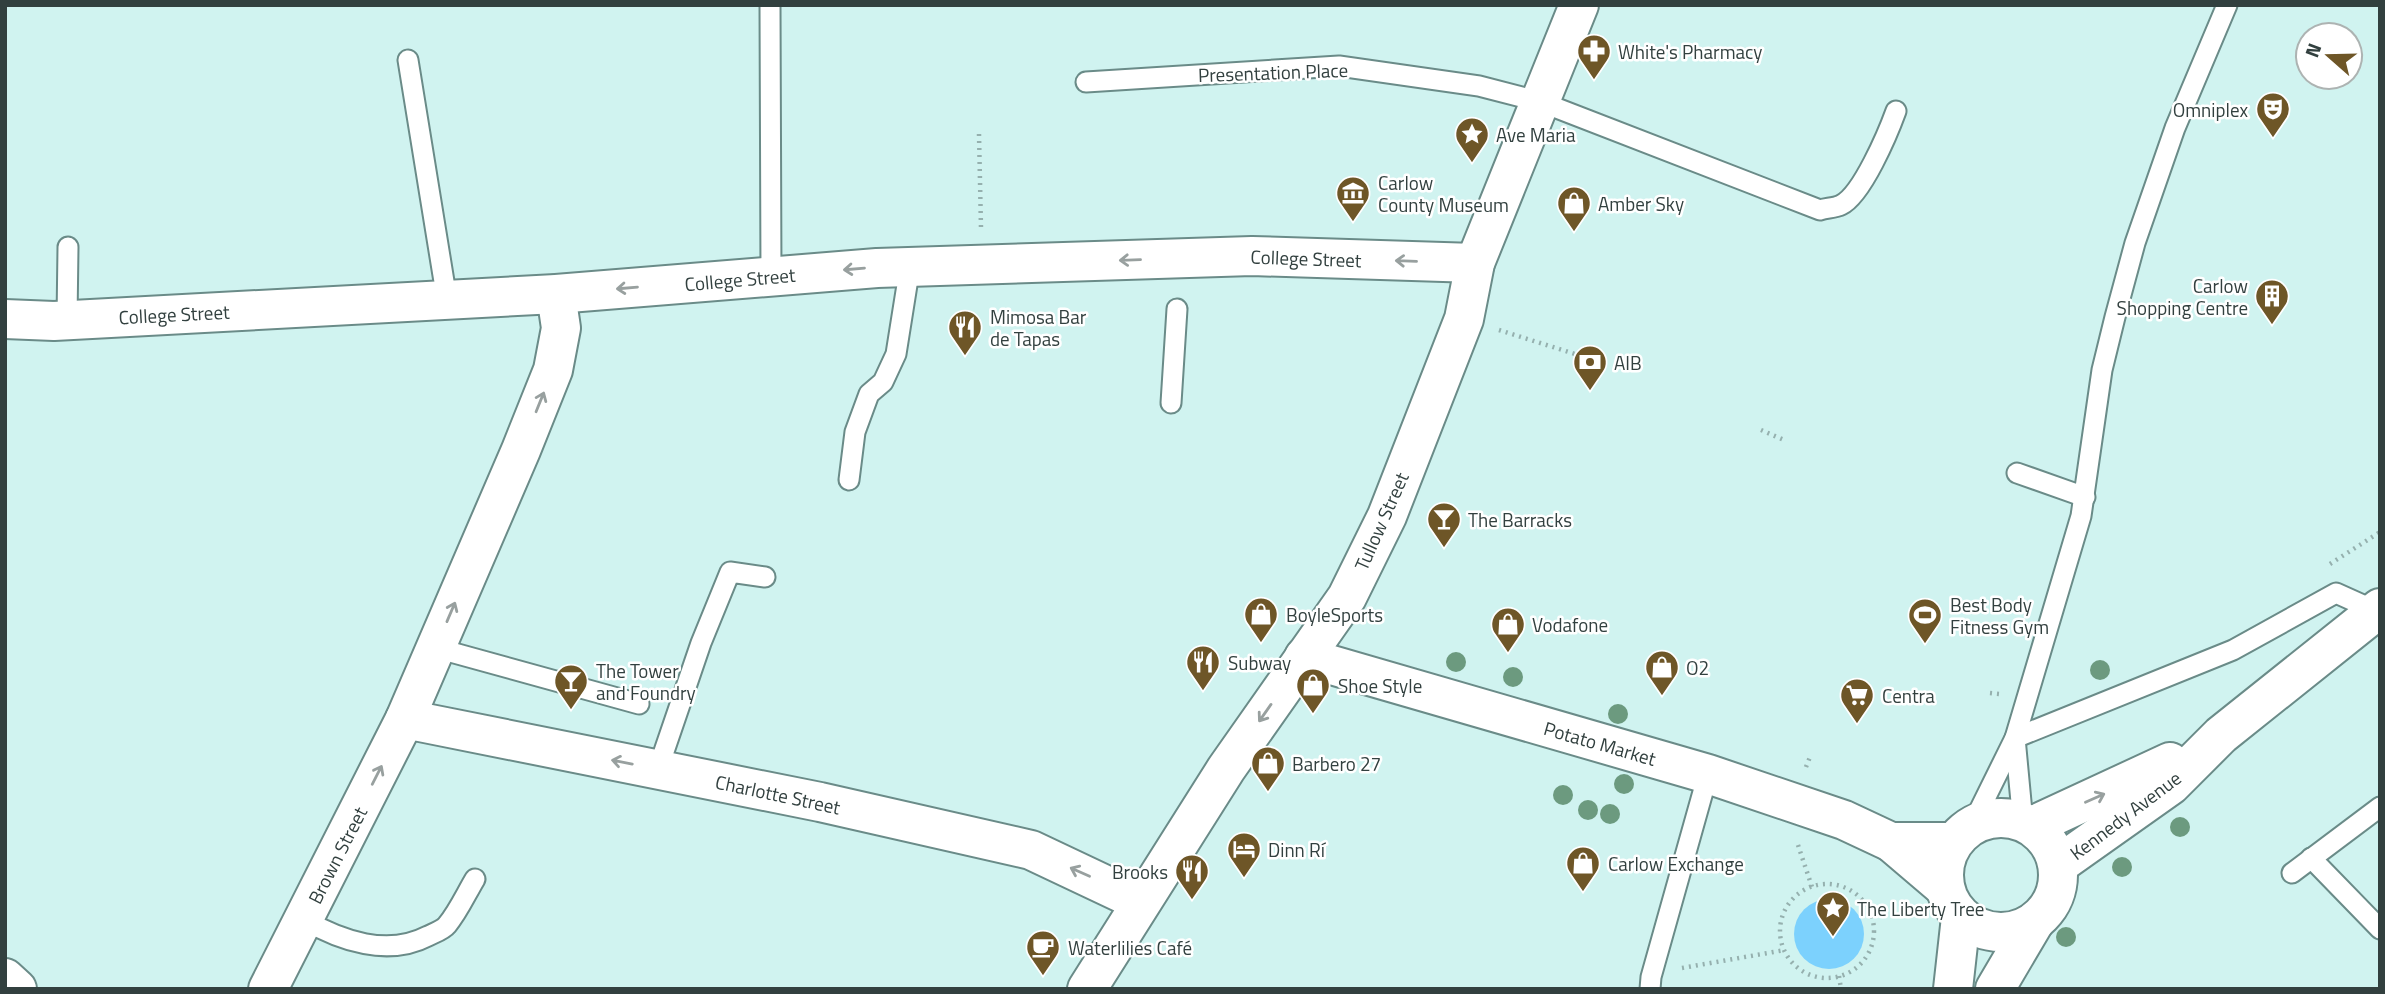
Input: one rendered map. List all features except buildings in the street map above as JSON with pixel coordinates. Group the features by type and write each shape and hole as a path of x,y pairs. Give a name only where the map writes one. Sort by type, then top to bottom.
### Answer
{"street":[{"name":"Tullow Street","path":"1087,989 1226,769 1347,597 1387,516 1464,319 1475,263 1579,5"},
{"name":"College Street","path":"5,319 67,320 556,294 910,266 1178,264 1252,256 1475,263"},
{"name":"Brown Street","path":"268,989 405,719 553,370 561,328 556,294"},
{"name":"Kennedy Avenue","path":"2058,865 2171,785 2221,735 2378,610"},
{"name":"Potato Market","path":"1304,657 1708,774 1844,820 1891,842 1953,902"},
{"name":"Charlotte Street","path":"405,719 659,769 1031,850 1141,902"},
{"name":"Kennedy Avenue","path":"2028,825 2135,781 2221,735"},
{"path":"1954,989 1953,902 1945,861 1963,834 1986,819 2005,817 2028,825 2051,846 2058,865 2054,897 2035,921 1994,989"},
{"name":"Potato Market","path":"1891,842 1963,834"},
{"path":"1953,902 1978,928 1998,932 2024,927 2035,921"},
{"path":"5,978 17,989"}],"lane":[{"path":"770,5 771,276"},
{"path":"1963,834 2015,738 2069,566 2085,497 2102,370 2135,243 2175,128 2227,5"},
{"path":"408,60 447,300"},
{"name":"Presentation Place","path":"1086,82 1339,66 1479,86 1541,102 1819,210 1843,205 1854,193 1882,148 1896,111"},
{"path":"67,320 68,247"},
{"path":"849,480 855,432 869,394 883,382 895,354 910,266"},
{"path":"1171,403 1177,309"},
{"path":"2017,473 2085,497"},
{"path":"659,769 701,643 730,572 765,577"},
{"path":"2015,738 2233,650 2336,593 2378,610"},
{"path":"436,648 639,704"},
{"path":"2015,738 2028,825"},
{"path":"1650,989 1708,774"},
{"path":"2292,873 2380,807"},
{"path":"2311,858 2380,929"},
{"path":"305,920 329,934 367,945 397,946 420,941 446,927 475,879"}],"path":[{"path":"979,134 982,264"},
{"path":"1464,319 1575,354"},
{"path":"1761,430 1784,440"},
{"path":"1822,884 1838,886 1853,892 1865,903 1872,918 1874,934 1870,950 1861,964 1839,976 1815,977 1801,971 1785,950 1780,928 1784,912 1793,899 1806,889 1822,884"},
{"path":"1656,961 1678,969 1785,950"},
{"path":"1839,976 1841,989"}],"water":[{"path":"1829,899 1854,909 1864,934 1854,959 1829,969 1804,959 1794,934 1804,909"}],"place":[{"name":"White's Pharmacy","path":"1594,81"},
{"name":"Omniplex","path":"2273,139"},
{"name":"Ave Maria","path":"1472,164"},
{"name":"Carlow County Museum","path":"1353,223"},
{"name":"Amber Sky","path":"1574,233"},
{"name":"Carlow Shopping Centre","path":"2272,326"},
{"name":"Mimosa Bar de Tapas","path":"965,357"},
{"name":"AIB","path":"1590,392"},
{"name":"The Barracks","path":"1444,549"},
{"name":"BoyleSports","path":"1261,644"},
{"name":"Best Body Fitness Gym","path":"1925,645"},
{"name":"Vodafone","path":"1508,654"},
{"name":"Subway","path":"1203,692"},
{"name":"O2","path":"1662,697"},
{"name":"The Tower and Foundry","path":"571,711"},
{"name":"Shoe Style","path":"1313,715"},
{"name":"Centra","path":"1857,725"},
{"name":"Barbero 27","path":"1268,793"},
{"name":"Dinn Rí","path":"1244,879"},
{"name":"Carlow Exchange","path":"1583,893"},
{"name":"Brooks","path":"1192,901"},
{"name":"The Liberty Tree","path":"1833,938"},
{"name":"Waterlilies Café","path":"1043,977"}]}
